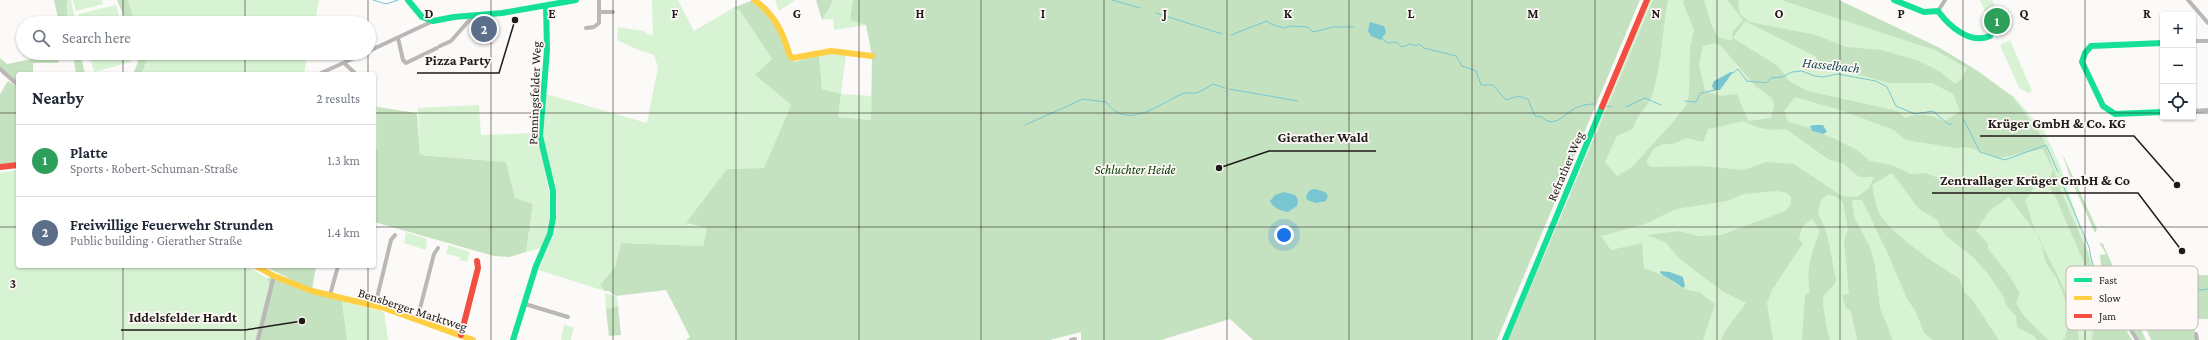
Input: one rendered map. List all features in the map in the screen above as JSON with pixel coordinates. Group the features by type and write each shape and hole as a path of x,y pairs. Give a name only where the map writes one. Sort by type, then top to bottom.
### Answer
{"street":[{"path":"408,0 422,17 433,21"},
{"path":"376,48 433,21 454,16 473,16 546,3 576,0"},
{"path":"586,28 594,27 599,23 599,0"},
{"path":"754,0 766,7 773,15 781,28 790,56 793,58 831,51 872,56"},
{"name":"Refrather Weg","path":"1505,340 1647,0"},
{"path":"1894,0 1924,12 1938,11"},
{"path":"1938,11 1945,0"},
{"path":"2188,0 2208,23"},
{"name":"Penningsfelder Weg","path":"513,340 536,266 550,234 553,218 553,191 540,136 547,50 546,3"},
{"path":"1938,11 1950,28 1956,32 1985,38 1990,36"},
{"path":"599,12 613,12"},
{"path":"398,38 403,60 406,63 451,41 473,16"},
{"path":"2196,41 2208,41"},
{"path":"2160,43 2091,46 2085,53 2082,62 2103,106 2108,111 2115,114 2160,112"},
{"path":"324,72 350,60"},
{"path":"344,63 354,72"},
{"path":"0,69 16,83"},
{"path":"2196,111 2208,110"},
{"path":"0,168 16,165"},
{"path":"375,306 391,240 395,235"},
{"path":"417,320 434,254 438,248"},
{"path":"461,335 478,268 477,260"},
{"name":"Bensberger Marktweg","path":"260,268 274,276 330,296 375,306 473,340"},
{"path":"330,296 337,268"},
{"path":"258,340 274,276"},
{"path":"524,304 568,317"},
{"path":"2131,330 2137,340"},
{"path":"2196,334 2197,340"}],"green space":[{"path":"54,0 67,0 67,16 57,16"},
{"path":"67,0 71,0 74,16 67,16"},
{"path":"73,0 102,0 103,4 76,11"},
{"path":"117,0 128,0 133,16 124,16"},
{"path":"128,0 319,0 316,16 133,16"},
{"path":"652,0 678,0 694,31 733,8 740,11 772,59 755,75 791,105 764,168 727,169 687,224 707,228 703,246 621,243 615,267 600,285 605,291 538,270 553,237 557,211 556,190 543,140 546,94 647,123 658,67 654,55 636,49 617,40 618,27 644,31 647,34 653,35"},
{"path":"775,0 795,0 779,11"},
{"path":"816,0 833,0 822,20"},
{"path":"833,0 852,0 866,25 834,30 833,19 822,20"},
{"name":"Schluchter Heide","path":"853,0 1640,0 1497,340 1253,340 1230,319 1161,340 1081,340 1081,332 1050,340 686,340 690,337 666,290 616,296 609,291 605,291 600,285 615,267 621,243 703,246 707,228 686,223 727,169 764,168 791,105 755,75 772,59 740,11 733,8 751,1 764,9 777,25 786,51 794,62 819,55 822,89 841,94 838,117 871,120 872,56 866,25 850,20"},
{"path":"1650,0 1839,0 1978,72 2014,97 2044,131 2061,168 2088,251 2095,266 2066,266 2066,330 2127,330 2132,340 1666,340 1571,191"},
{"path":"1653,0 1668,0 1656,81 1649,102 1637,119 1633,129 1617,136 1605,162 1617,176 1631,168 1673,122 1686,105 1689,96 1690,48 1694,30 1683,3 1684,0 1704,0 1711,24 1718,37 1732,41 1733,31 1743,20 1727,0 1738,0 1740,14 1750,22 1816,35 1846,47 1882,50 1919,61 1939,71 1955,84 1962,79 1967,68 1935,50 1781,0 1839,0 1940,48 1978,71 2013,97 2043,138 2061,191 2087,251 2091,266 2085,266 2056,198 2048,184 2037,183 2025,201 2037,233 2009,197 1990,210 1976,231 1988,243 1988,249 2013,281 2020,293 2016,303 2024,316 2048,340 2037,340 2034,336 2017,327 2016,316 2007,306 2002,294 1988,274 1973,257 1945,235 1937,220 1919,209 1892,173 1872,185 1880,215 1886,223 1905,240 1928,258 1959,278 1964,292 1972,299 1999,340 1933,340 1924,333 1915,310 1908,301 1888,254 1862,200 1852,200 1854,217 1870,247 1875,265 1880,308 1893,340 1857,340 1851,311 1846,308 1842,295 1849,294 1844,240 1848,230 1843,202 1835,196 1827,195 1821,200 1818,214 1827,234 1836,278 1834,285 1823,298 1825,319 1830,340 1802,340 1805,295 1810,292 1808,276 1810,261 1820,231 1812,219 1802,227 1799,240 1803,243 1772,290 1767,303 1773,340 1721,340 1725,331 1746,303 1724,292 1690,267 1677,256 1665,242 1647,235 1679,231 1698,236 1721,235 1785,211 1791,204 1791,197 1787,193 1776,191 1744,194 1727,201 1676,209 1645,224 1601,236 1611,250 1642,243 1644,268 1667,277 1674,283 1687,290 1699,292 1715,304 1703,340 1508,340","holes":["1745,21 1815,56 1820,64 1889,83 1932,83 1953,94 1960,111 1945,121 1925,115 1916,115 1905,118 1897,111 1808,91 1789,81 1778,66 1733,38","1715,43 1722,47 1755,86 1772,98 1774,105 1771,118 1748,121 1737,94 1720,96 1705,91 1699,65 1703,46","1795,97 1840,110 1894,130 1906,140 1955,148 1968,147 1999,158 2043,149 2053,170 2050,178 2028,183 2004,178 1975,177 1954,183 1924,173 1911,174 1892,165 1870,161 1857,150 1831,137 1812,131 1810,128 1788,122 1784,111","1744,121 1764,129 1786,129 1828,159 1844,164 1859,177 1874,177 1869,188 1857,197 1842,196 1794,164 1766,162 1744,170 1700,166 1650,167 1646,162 1654,148 1663,144 1672,144 1687,138 1703,142 1708,129"]},
{"path":"1980,0 1992,0 2000,16 1989,20"},
{"path":"116,5 119,16 79,16 78,14"},
{"path":"2010,40 2032,91 2028,93 2019,88 2000,45"},
{"path":"819,55 846,55 841,94 822,89"},
{"path":"0,58 7,64 27,60 59,60 58,63 33,63 33,72 16,72 16,81 0,68"},
{"path":"82,60 85,72 76,72 74,61"},
{"path":"91,60 131,60 131,62 94,72"},
{"path":"138,60 146,60 146,64 141,72 134,72"},
{"path":"146,60 307,60 304,72 141,72 146,65"},
{"path":"8,81 16,86 16,162 0,165 0,94"},
{"path":"841,94 871,96 871,120 838,117"},
{"path":"479,105 481,135 537,133 549,191 550,205 550,219 542,248 526,252 533,204 515,198 506,162 420,155 418,108"},
{"path":"376,106 378,107 378,150 376,150"},
{"path":"378,107 417,113 420,155 506,162 515,198 533,204 526,252 509,257 494,256 376,223 376,149 378,149"},
{"path":"2062,153 2097,229 2095,233 2070,177"},
{"path":"16,170 16,268 250,268 267,278 269,285 255,340 0,340 0,173"},
{"path":"406,232 427,239 426,250 404,243"},
{"path":"2099,242 2103,244 2113,266 2101,266 2100,255 2106,254"},
{"path":"2041,243 2061,282 2066,294 2066,301 2057,279 2046,263"},
{"path":"448,245 470,252 467,262 459,260 460,257 446,254"},
{"path":"268,268 316,268 312,290"},
{"path":"2198,275 2208,275 2208,319 2198,319"},
{"path":"267,278 274,278 342,301 347,340 255,340 269,285"},
{"path":"605,293 617,297 618,306 606,309"},
{"path":"342,301 384,312 388,340 347,340"},
{"path":"618,306 621,335 609,336 606,309"},
{"path":"564,325 574,327 571,340 561,340"},
{"path":"2067,330 2078,330 2079,340 2062,340 2065,338"},
{"path":"2093,330 2126,330 2132,340 2092,340"},
{"path":"2133,330 2142,330 2146,340 2139,340"},
{"path":"2147,330 2195,330 2197,340 2151,340"}],"water":[{"path":"1370,22 1384,26 1386,32 1381,40 1371,36 1368,31"},
{"path":"1733,72 1720,90 1714,90 1712,86 1714,81"},
{"path":"1823,125 1827,132 1823,134 1812,131 1810,126"},
{"path":"1315,189 1325,192 1328,196 1326,201 1316,203 1307,200 1306,196 1310,190"},
{"path":"1284,192 1295,195 1298,200 1297,206 1288,212 1273,206 1270,201 1275,195"},
{"path":"1660,271 1670,272 1683,277 1685,286 1683,288 1661,274"}],"waterway":[{"path":"373,0 386,4 398,0"},
{"name":"Hasselbach","path":"1112,0 1140,8"},
{"name":"Hasselbach","path":"1156,13 1222,34"},
{"name":"Hasselbach","path":"1231,35 1267,21 1271,24 1284,28 1291,26 1308,27 1313,32 1334,27 1354,27"},
{"name":"Hasselbach","path":"1382,38 1387,43 1396,42 1402,47 1410,44 1416,46 1419,44 1424,48 1456,56 1462,66 1476,71 1481,85 1493,85 1506,100 1518,96 1528,99 1535,116 1542,117 1550,122 1561,118 1577,107 1594,104"},
{"name":"Hasselbach","path":"1733,73 1738,69 1747,81 1766,83 1771,78 1782,77 1792,72 1802,71 1815,76 1824,77 1837,74 1876,81 1887,87 1896,106 1915,114 1933,111 1948,124 1952,124"},
{"path":"1025,125 1083,99 1106,102 1115,111 1124,115 1134,115 1155,108 1184,93 1198,92 1213,84 1225,88"},
{"path":"1229,89 1298,101"},
{"name":"Hasselbach","path":"1685,101 1696,102 1701,93 1715,90"},
{"name":"Hasselbach","path":"1626,107 1645,98 1661,105"},
{"path":"1606,106 1611,107"},
{"name":"Hasselbach","path":"1964,120 1980,152 2005,160 2046,145 2058,172"},
{"name":"Hasselbach","path":"2062,183 2089,247 2093,266"},
{"name":"Hasselbach","path":"2198,290 2208,289"}],"traffic: fast":[{"path":"408,0 422,17 433,21 454,17 502,13 576,0"},
{"path":"1894,0 1924,12 1938,11 1954,28 1968,36 1975,38 1990,36"},
{"path":"513,340 536,266 550,234 553,218 553,191 540,136 547,50 546,6"},
{"path":"2160,43 2091,46 2085,53 2082,62 2103,106 2115,114 2160,112"},
{"path":"1505,340 1602,107"}],"traffic: slow":[{"path":"754,0 768,11 773,18 781,32 790,56 793,58 831,51 872,56"},
{"path":"260,268 274,276 312,291 384,308 473,340"}],"traffic: jam":[{"path":"1602,107 1647,0"},
{"path":"0,167 16,165"},
{"path":"461,335 478,268 477,261"}],"place":[{"name":"Pizza Party","path":"515,20"},
{"name":"Platte","path":"1997,21"},
{"name":"Freiwillige Feuerwehr Strunden","path":"484,29"},
{"name":"Gierather Wald","path":"1219,168"},
{"name":"Krüger GmbH & Co. KG","path":"2177,185"},
{"name":"Zentrallager Krüger GmbH & Co","path":"2182,251"},
{"name":"Iddelsfelder Hardt","path":"302,321"}]}
